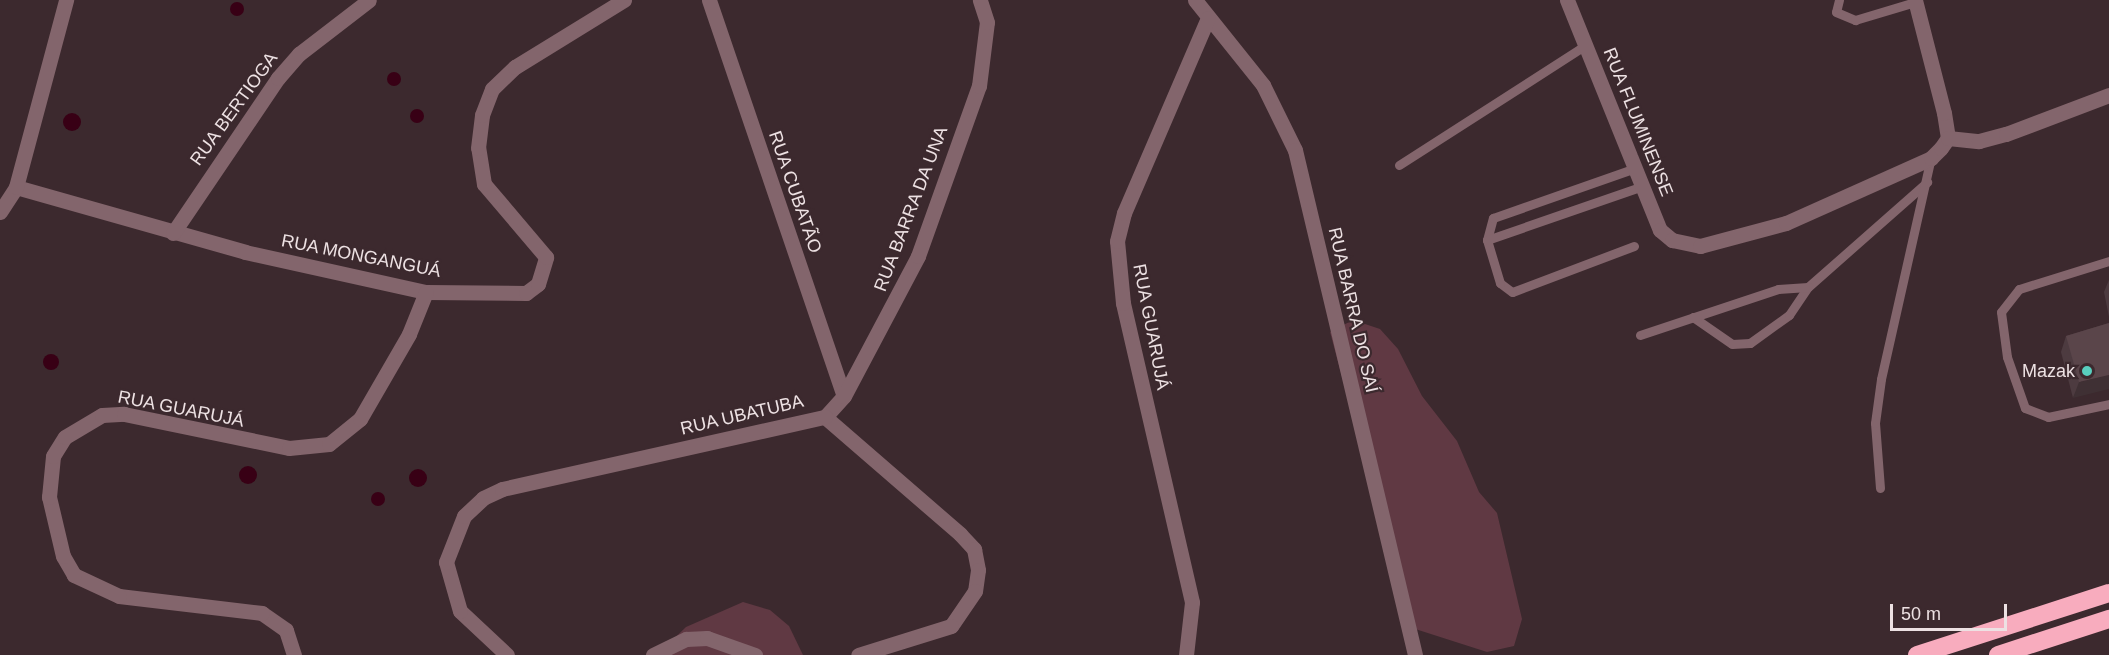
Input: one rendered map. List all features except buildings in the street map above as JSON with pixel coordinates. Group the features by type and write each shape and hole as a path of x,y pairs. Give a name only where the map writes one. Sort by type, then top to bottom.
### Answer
{"highway":[{"path":"1917,655 2076,604 2109,591"},
{"path":"1998,655 2109,622"}],"street":[{"path":"0,212 16,187 66,0"},
{"name":"RUA BERTIOGA","path":"173,232 278,78 299,54 369,0"},
{"name":"RUA MONGANGUÁ","path":"16,187 173,232 426,292 518,295 538,284 544,251 484,184 478,148 482,115 492,89 516,67 624,0"},
{"name":"RUA CUBATÃO","path":"709,0 844,396"},
{"name":"RUA BARRA DA UNA","path":"825,417 844,396 904,288 979,86 987,22 980,0"},
{"name":"RUA BARRA DO SAÍ","path":"1195,0 1263,86 1295,150 1415,655"},
{"name":"RUA FLUMINENSE","path":"1567,0 1660,230 1686,245 1786,223 1931,158"},
{"path":"1915,1 1948,138"},
{"name":"RUA GUARUJÁ","path":"1186,655 1192,602 1123,303 1117,242 1124,213 1208,18"},
{"path":"1948,138 1979,141 2006,134 2109,95"},
{"path":"1931,158 1948,138"},
{"name":"RUA GUARUJÁ","path":"294,655 286,630 262,613 119,596 74,575 63,556 50,497 53,456 73,430 102,415 124,414 289,448 329,444 360,419 409,334 426,292"},
{"name":"RUA UBATUBA","path":"507,655 460,611 446,562 464,516 483,498 501,489 825,417 960,534 974,549 978,570 975,591 951,626 858,655"},
{"path":"653,655 686,639 707,638 755,655"}],"lane":[{"path":"1839,0 1836,12 1855,20 1915,1"},
{"path":"1398,165 1586,45"},
{"path":"1880,488 1875,423 1881,379 1929,180 1931,158"},
{"path":"1634,246 1512,292 1500,283 1487,240 1493,218 1636,168"},
{"path":"1693,317 1732,344 1750,344 1789,315 1808,287 1929,180"},
{"path":"1487,240 1643,186"},
{"path":"2109,261 2019,289 2001,312 2007,357 2025,408 2048,417 2109,404"},
{"path":"1640,335 1778,289 1808,287"}],"shaded area":[{"path":"234,2 240,2 244,9 240,16 234,16 230,12 230,6"},
{"path":"394,72 399,74 401,79 399,84 394,86 389,84 387,79 389,74"},
{"path":"414,109 420,109 424,116 420,123 414,123 410,119 410,113"},
{"path":"72,113 78,116 81,122 78,128 72,131 66,128 63,122 66,116"},
{"path":"1353,320 1380,329 1398,349 1422,396 1457,441 1479,492 1497,513 1522,619 1514,646 1487,652 1409,627 1330,332"},
{"path":"48,354 54,354 59,362 57,368 48,370 43,365 43,359"},
{"path":"244,466 252,466 257,471 255,482 244,484 239,479 239,471"},
{"path":"418,469 424,472 427,478 424,484 418,487 412,484 409,478 412,472"},
{"path":"375,492 381,492 385,499 381,506 375,506 371,502 371,496"},
{"path":"743,602 770,610 789,626 803,655 657,655 686,627"}],"place":[{"name":"Mazak","path":"2087,371"}]}
